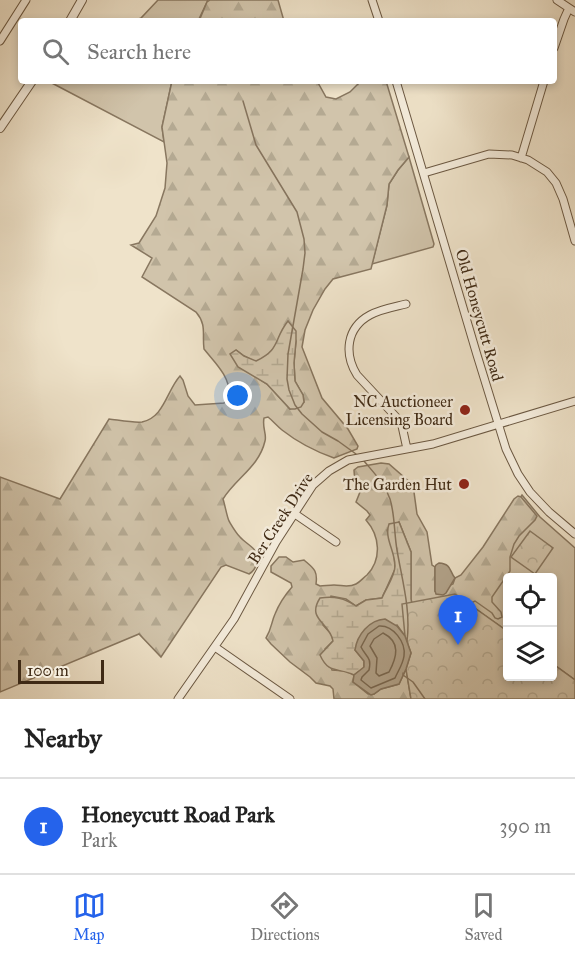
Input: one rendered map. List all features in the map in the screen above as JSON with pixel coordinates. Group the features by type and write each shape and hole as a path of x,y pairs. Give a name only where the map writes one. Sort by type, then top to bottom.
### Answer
{"street":[{"path":"0,41 26,0"},
{"path":"72,18 82,0"},
{"path":"372,0 378,18"},
{"path":"557,0 572,10 564,20 557,40"},
{"path":"0,128 30,84"},
{"name":"Old Honeycutt Road","path":"397,84 506,449 525,485 549,512 575,534"},
{"path":"521,158 543,84"},
{"path":"424,173 489,154 504,154 521,158 542,168 552,177 573,224 575,241"},
{"path":"406,304 372,314 362,321 353,332 348,352 352,368 357,375 398,418 407,449"},
{"name":"Ber Creek Drive","path":"178,699 234,619 276,542 313,485 335,466 356,458 433,444 499,426 575,401"},
{"path":"295,514 336,542"},
{"path":"215,647 290,699"}],"green space":[{"path":"158,0 208,0 199,18 141,18"},
{"path":"210,0 278,0 283,18 200,18"},
{"path":"54,84 171,84 162,127 164,142"},
{"path":"171,84 319,84 326,97 336,99 350,92 358,84 387,84 409,157 389,184 387,205 371,269 333,279 313,310 305,330 302,347 322,398 348,429 358,446 357,449 334,458 300,442 268,417 264,418 265,438 258,458 223,499 228,519 243,540 257,554 257,563 252,572 249,574 226,565 221,567 161,657 139,634 0,692 0,477 60,499 109,419 142,422 149,419 160,409 180,376 188,396 195,405 224,403 230,396 224,376 204,349 203,325 196,312 142,277 152,258 131,245 139,243 156,216 165,188 167,163 162,127","holes":["288,322 296,341 295,381 303,395 304,402 290,409 267,384 253,375 236,350 256,362 268,355 274,348"]},
{"path":"409,157 433,247 372,264 387,205 389,184"},
{"path":"288,321 296,331 295,381 303,395 304,402 301,407 295,409 290,409 267,384 238,367 230,354 236,350 256,361 264,357 273,348"},
{"path":"389,464 413,485 417,514 427,532 432,565 435,567 435,591 453,584 455,578 461,575 518,496 537,516 514,544 510,557 510,571 503,573 503,581 492,597 492,602 501,612 502,617 498,619 475,601 413,609 411,552 399,522 387,530 394,553 395,569 382,598 366,600 356,606 346,599 331,596 323,625 332,635 333,641 325,649 332,670 346,671 354,675 353,682 368,694 374,694 381,689 399,684 406,669 411,699 334,699 333,689 330,686 316,683 266,638 278,607 292,587 291,583 271,572 271,566 279,557 286,557 293,562 304,560 314,570 316,584 320,586 350,586 357,583 372,569 377,547 374,533 366,520 370,515 356,502 360,492 355,484 354,470 358,467"},
{"path":"522,495 540,517 575,548 575,680 557,667 557,573 503,573 503,628 455,594"},
{"path":"399,522 411,552 413,609 405,636 397,625 355,650 364,661 364,668 354,675 334,670 323,661 320,655 333,641 328,629 317,616 316,605 320,598 339,598 356,606 366,600 382,598 395,570 389,539 389,524"},
{"path":"530,531 553,548 536,573 511,557"},
{"path":"455,594 503,628 503,681 557,681 557,667 575,680 575,699 411,699 406,669 411,653 405,636 402,604"}],"water":[{"path":"439,563 448,566 455,578 443,595 436,594 435,591 435,567"},
{"path":"385,619 397,626 405,636 411,653 399,684 381,689 371,695 353,682 354,675 364,667 364,661 355,650 358,639 365,629 374,622"}],"waterway":[{"path":"243,101 256,145 297,212 304,239 303,269 288,354 289,390 295,405 302,414 322,432 356,454"},
{"path":"364,461 382,484 392,505 407,606 407,641"},
{"path":"403,673 413,682 425,699"}],"place":[{"name":"NC Auctioneer Licensing Board","path":"465,410"},
{"name":"The Garden Hut","path":"464,484"},
{"name":"Honeycutt Road Park","path":"458,645"}]}
